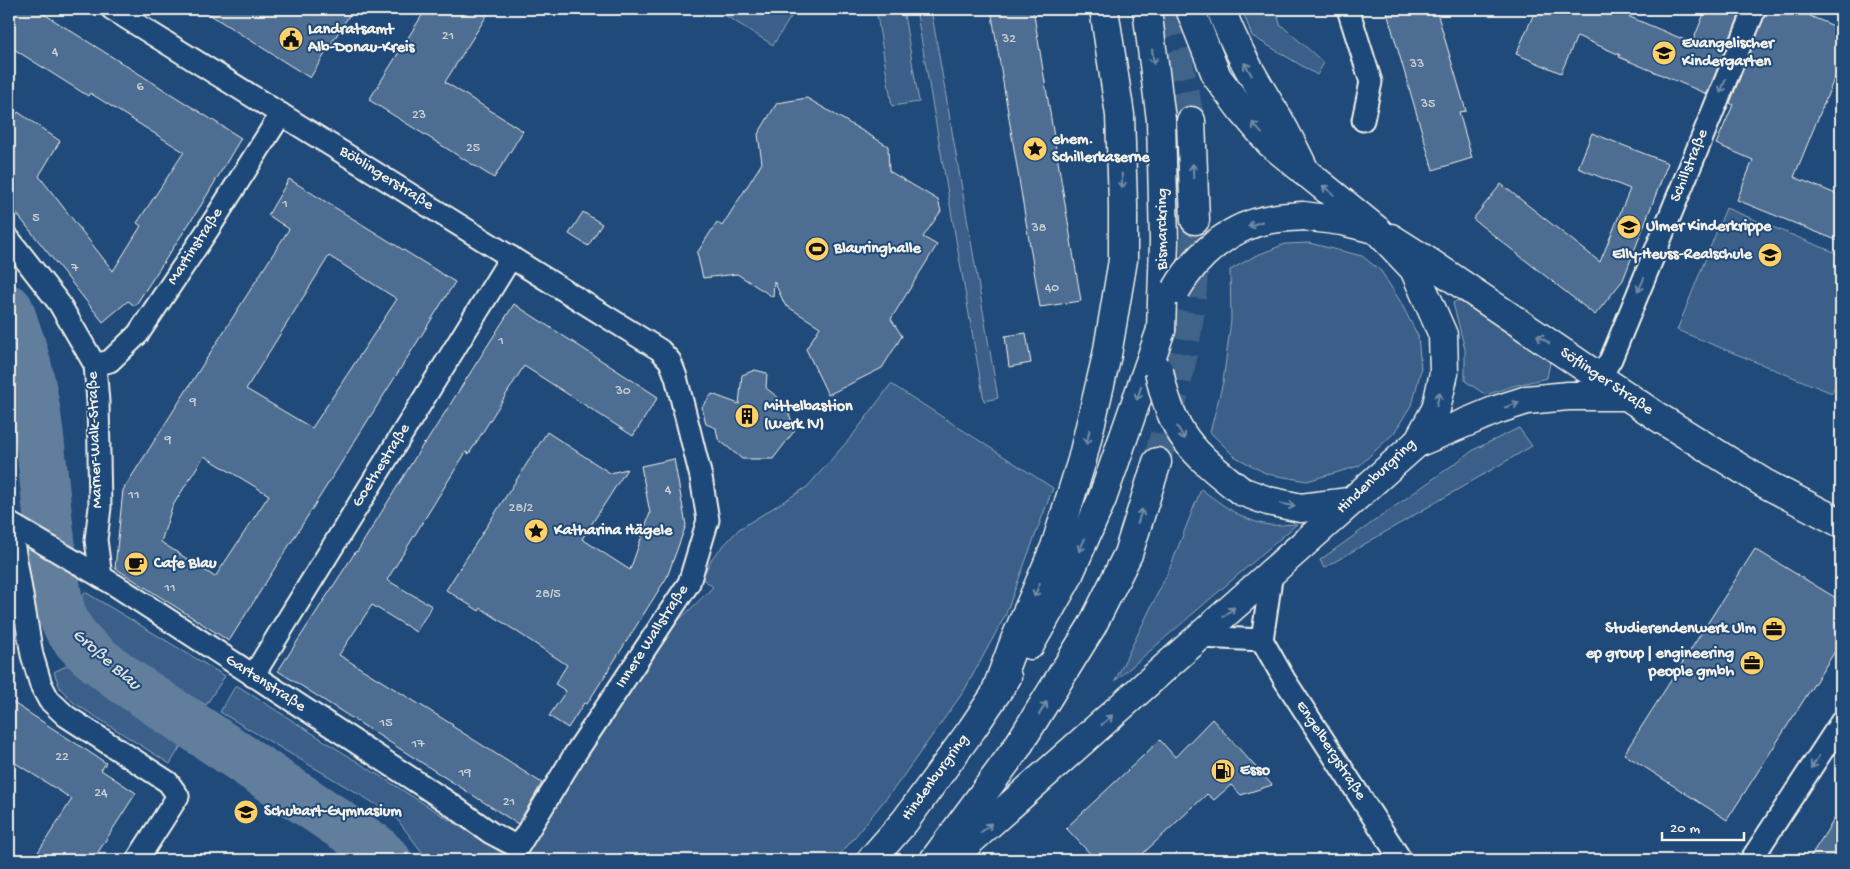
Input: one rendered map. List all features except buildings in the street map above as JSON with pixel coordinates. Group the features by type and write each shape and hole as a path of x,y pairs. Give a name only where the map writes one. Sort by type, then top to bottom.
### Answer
{"main road":[{"path":"996,691 1015,640 1055,548 1082,460 1107,355 1122,260 1123,204 1120,115 1104,9"},
{"name":"Bismarckring","path":"1147,9 1161,120 1164,242 1161,330"},
{"path":"1190,9 1217,77 1240,109 1270,143 1377,230"},
{"path":"1221,9 1241,57 1285,131 1306,173"},
{"path":"1191,121 1195,220"},
{"path":"996,691 1027,650 1066,579 1102,500 1176,290 1183,277 1197,260 1215,244 1240,229 1270,219 1303,216 1342,221 1377,230"},
{"name":"Hindenburgring","path":"949,860 1417,443 1436,409 1444,373 1443,336 1414,269 1377,230"},
{"name":"Söflinger Straße","path":"1377,230 1428,262 1658,417 1764,482 1841,522"},
{"path":"1161,330 1159,371 1164,394 1171,416 1186,441 1200,458 1241,491 1268,501 1301,508 1349,502"},
{"path":"1417,443 1496,410 1527,400 1568,396 1627,396"},
{"path":"934,860 1016,748 1092,626 1128,554 1157,462"},
{"name":"Hindenburgring","path":"871,860 905,821 972,730 996,691"}],"street":[{"name":"Böblingerstraße","path":"112,9 660,350"},
{"path":"1348,9 1371,82 1363,120"},
{"name":"Schillstraße","path":"1600,377 1611,359 1755,9"},
{"name":"Martinstraße","path":"95,365 110,361 138,334 211,225 281,114"},
{"name":"Marner-Walk-Straße","path":"9,239 59,304 95,365 98,402 100,506 95,573"},
{"name":"Goethestraße","path":"253,676 511,257"},
{"name":"Innere Wallstraße","path":"518,846 575,754 689,583 708,520 701,477 676,378 670,361 660,350"},
{"name":"Gartenstraße","path":"14,526 95,573 446,801 491,833 518,846"},
{"name":"Gartenstraße","path":"14,526 21,596 32,655 41,685 49,700 66,716 168,782 178,796 137,860"},
{"path":"1201,636 1262,640 1272,572"},
{"name":"Engelbergstraße","path":"1262,640 1284,678 1401,860"},
{"path":"1751,860 1841,722"}],"shaded area":[{"path":"715,9 796,9 773,45"},
{"path":"876,9 903,9 919,102 892,106"},
{"path":"916,9 931,9 998,398 984,401"},
{"path":"1242,9 1276,9 1280,24 1324,63 1317,75 1252,36"},
{"path":"1726,208 1841,255 1841,369 1832,393 1677,330"},
{"path":"1309,243 1362,256 1381,271 1400,301 1418,336 1421,369 1413,402 1394,433 1359,466 1307,481 1267,474 1234,456 1210,432 1223,382 1231,320 1230,270 1255,256 1285,244"},
{"path":"1458,300 1551,358 1547,378 1486,395 1465,381 1465,349 1453,303"},
{"path":"891,384 1053,488 1005,616 964,691 896,786 836,860 520,860 669,630 713,587 702,578 712,558 739,529 807,487 853,435"},
{"path":"1519,428 1532,446 1324,568 1320,560 1475,449"},
{"path":"1201,489 1233,512 1251,520 1270,525 1297,524 1115,681 1169,570"},
{"path":"85,592 225,676 206,705 140,666 93,629 78,608"},
{"path":"68,665 184,741 170,764 74,703 60,688 54,672"},
{"path":"236,685 508,857 506,860 428,860 394,815 220,712"}],"waterway":[{"name":"Große Blau","path":"9,309 20,341 33,393 41,445 57,595 63,616 73,635 90,653 124,680 374,847 387,860"}],"tunnel":[{"path":"1168,9 1191,121"},
{"path":"1157,462 1178,380 1190,318 1195,220"}],"place":[{"name":"Landratsamt Alb-Donau-Kreis","path":"291,39"},
{"name":"Evangelischer Kindergarten","path":"1664,53"},
{"name":"ehem. Schillerkaserne","path":"1035,149"},
{"name":"Ulmer Kinderkrippe","path":"1629,227"},
{"name":"Blauringhalle","path":"817,249"},
{"name":"Elly-Heuss-Realschule","path":"1770,255"},
{"name":"Mittelbastion (Werk IV)","path":"747,416"},
{"name":"Katharina Hägele","path":"536,531"},
{"name":"Cafe Blau","path":"136,564"},
{"name":"Studierendenwerk Ulm","path":"1774,629"},
{"name":"ep group | engineering people gmbh","path":"1752,663"},
{"name":"Esso","path":"1223,771"},
{"name":"Schubart-Gymnasium","path":"246,812"}]}
